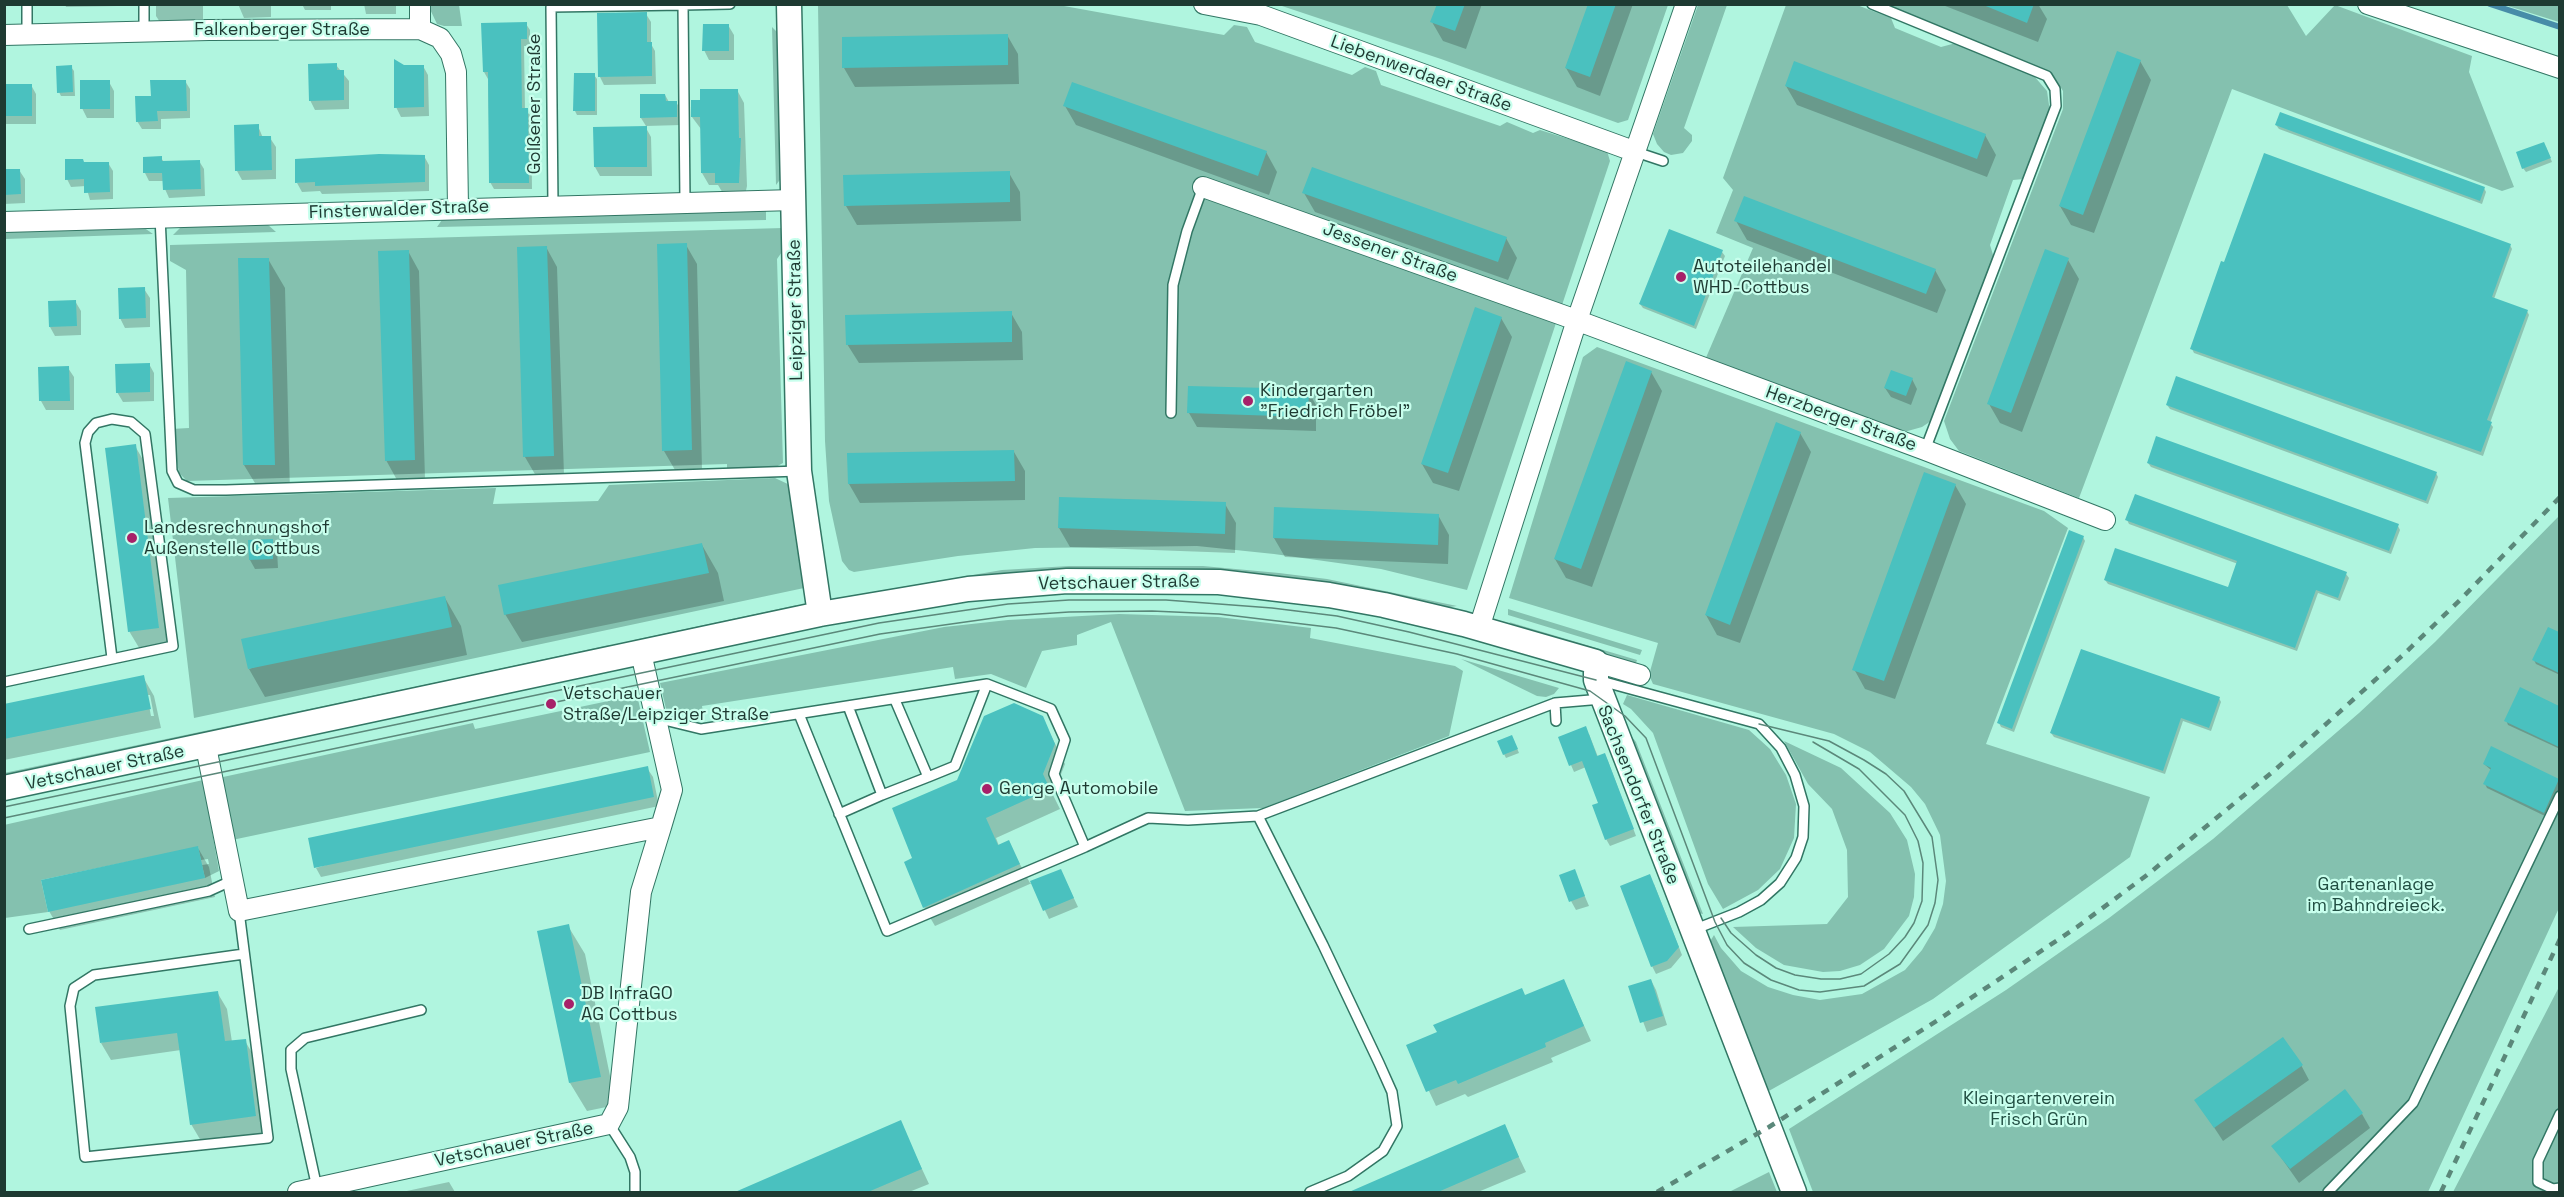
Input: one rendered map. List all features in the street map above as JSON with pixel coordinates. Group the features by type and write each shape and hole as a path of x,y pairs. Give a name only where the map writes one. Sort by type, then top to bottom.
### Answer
{"street":[{"path":"420,4 420,29 440,38 451,54 456,72 458,208"},
{"name":"Leipziger Straße","path":"789,4 799,471 820,614"},
{"name":"Liebenwerdaer Straße","path":"1204,4 1261,15 1636,153"},
{"path":"1479,628 1577,320 1686,4"},
{"path":"2368,4 2559,69"},
{"name":"Falkenberger Straße","path":"4,35 144,31 420,29"},
{"name":"Jessener Straße","path":"1203,187 1577,320"},
{"name":"Finsterwalder Straße","path":"4,222 794,200"},
{"name":"Herzberger Straße","path":"1577,320 1761,394 2105,520"},
{"name":"Vetschauer Straße","path":"4,789 820,614 968,589 1067,581 1219,582 1329,595 1479,628 1598,680 1640,675"},
{"name":"Vetschauer Straße","path":"304,1191 609,1124 618,1107 641,892 672,790 641,652"},
{"name":"Sachsendorfer Straße","path":"1598,680 1794,1192"},
{"name":"Vetschauer Straße","path":"206,747 231,881 239,911"},
{"path":"239,911 661,827"}],"lane":[{"path":"27,4 27,35"},
{"path":"144,4 144,31"},
{"path":"685,202 683,5 730,4"},
{"path":"1872,4 2047,76 2055,89 2056,106 1915,450"},
{"name":"Golßener Straße","path":"553,205 551,7 683,5"},
{"path":"1636,153 1663,161"},
{"path":"1171,413 1173,285 1186,231 1203,187"},
{"path":"160,217 172,471 178,483 194,489 226,490 799,471"},
{"path":"5,682 173,646 145,434 131,423 112,419 96,423 88,432 85,443 112,658"},
{"path":"1598,680 1759,724 1780,748 1795,775 1804,806 1803,837 1796,858 1780,883 1761,900 1747,908 1692,930"},
{"name":"Sachsendorfer Straße","path":"839,814 887,931 1085,848 1148,818 1188,820 1258,816 1555,704 1598,680"},
{"path":"656,718 701,729 987,684 1051,709 1065,740 1054,774 1085,848"},
{"path":"799,714 839,814 955,766 987,684"},
{"path":"895,700 928,777"},
{"path":"1555,704 1556,721"},
{"path":"848,706 882,795"},
{"path":"2328,1192 2413,1103 2559,796"},
{"path":"1258,816 1323,945 1392,1092 1397,1126 1383,1151 1348,1176 1310,1192"},
{"path":"29,929 209,891 231,881"},
{"path":"239,911 268,1138 85,1157 70,1006 74,988 94,975 244,954"},
{"path":"304,1191 291,1050 305,1038 421,1010"},
{"path":"2559,1114 2538,1161 2538,1182 2553,1189 2559,1188"},
{"path":"609,1124 630,1157 635,1172 635,1192"}],"green space":[{"path":"1053,4 1224,35 1234,25 1247,27 1255,42 1352,75 1365,67 1376,71 1381,85 1500,126 1507,122 1533,133 1540,130 1607,151 1610,161 1467,590 1381,569 1197,546 1035,548 958,556 854,572 849,570 842,561 829,501 825,441 818,5"},
{"path":"428,5 459,5 462,26 437,24"},
{"path":"1279,5 1668,5 1628,120 1618,123 1441,59"},
{"path":"1698,5 1727,5 1684,128 1692,135 1692,141 1683,153 1671,155 1664,152 1657,144 1653,134"},
{"path":"1786,5 1857,5 1891,18 1895,28 1941,47 1956,43 2023,70 2034,76 2047,91 2050,112 2024,179 2013,180 1990,245 1994,258 1934,419 1922,427 1904,432 1705,360 1753,248 1716,233 1733,190 1723,178"},
{"path":"1882,5 2287,5 2306,36 2335,5 2472,56 2469,72 2514,187 2502,191 2232,89 2079,498 1959,451 1950,439 1944,421 2063,109 2063,91 2052,74"},
{"path":"2505,5 2559,5 2559,22"},
{"path":"772,27 781,36 782,177 776,185"},
{"path":"766,210 766,220 437,227 444,217"},
{"path":"267,224 276,232 173,235 181,227"},
{"path":"143,227 153,234 5,239 4,231"},
{"path":"783,228 784,249 777,259 783,463 774,468 727,470 727,464 187,481 179,473 171,429 189,428 186,270 170,261 170,245"},
{"path":"1597,347 2044,511 2068,528 1986,744 2150,797 2130,857 1933,999 1767,1092 1709,943 1714,935 1721,948 1741,971 1768,987 1820,1000 1862,994 1905,970 1922,950 1935,928 1943,904 1946,881 1940,835 1925,804 1911,787 1870,752 1834,734 1653,684 1649,675 1658,643 1509,598 1583,357"},
{"path":"775,478 792,486 804,588 194,718 168,498 496,488 493,504 598,501 609,485"},
{"path":"2559,516 2559,908 2428,1192 1813,1192 1789,1129 2006,990 2109,918 2213,839 2359,713 2435,642"},
{"path":"1069,566 1203,566 1279,573 1327,579 1457,606 1443,608 1328,584 1203,571 844,597 1002,570"},
{"path":"797,605 787,613 639,644 634,640"},
{"path":"1508,609 1642,650 1640,655 1508,615"},
{"path":"1119,614 1218,617 1311,628 1310,638 1455,666 1463,671 1449,736 1263,808 1185,811 1111,622 1077,635 1077,645 1042,651 1026,688 991,674 955,679 953,667 702,706 704,719 666,709 660,683 944,627 1008,620"},
{"path":"1509,622 1637,660 1636,663 1517,628"},
{"path":"609,645 612,649 480,678 480,673"},
{"path":"1461,659 1559,688 1554,694 1546,697 1537,696"},
{"path":"457,678 459,682 5,778 4,773"},
{"path":"637,695 650,752 232,840 222,784 223,777 473,723 475,729"},
{"path":"1627,695 1749,730 1770,749 1786,775 1796,804 1794,838 1780,869 1758,890 1723,909 1708,884 1653,733 1631,709 1623,704"},
{"path":"1622,724 1636,742 1703,914 1694,912"},
{"path":"1784,741 1841,768 1890,813 1907,840 1915,874 1914,897 1909,916 1884,949 1860,965 1840,971 1823,972 1784,965 1756,948 1733,927 1827,924 1848,897 1847,850 1832,809 1808,784"},
{"path":"203,780 219,871 205,878 202,865 209,864 208,859 201,860 198,847 41,880 48,912 5,918 4,825"},
{"path":"2559,987 2559,1192 2453,1192"},
{"path":"1769,1172 1777,1192 1729,1192"}],"building":[{"path":"1437,4 1465,4 1455,31 1430,22"},
{"path":"1588,4 1616,4 1590,77 1565,68"},
{"path":"1981,4 2034,4 2027,23"},
{"path":"647,12 647,42 652,42 652,76 598,77 597,13"},
{"path":"527,22 527,39 521,39 522,108 528,108 529,183 489,183 488,72 483,72 481,23"},
{"path":"703,24 729,24 729,51 702,51"},
{"path":"1008,34 1008,65 842,68 842,37"},
{"path":"2117,51 2141,60 2083,215 2059,206"},
{"path":"394,59 404,65 424,65 424,107 394,108"},
{"path":"1794,61 1986,134 1977,159 1785,86"},
{"path":"337,63 337,70 344,70 344,100 309,101 308,64"},
{"path":"72,65 73,92 57,93 56,66"},
{"path":"574,73 595,73 595,111 573,111"},
{"path":"80,80 110,80 110,109 80,109"},
{"path":"150,80 186,80 187,111 157,111 158,121 136,122 135,96 151,96"},
{"path":"1072,82 1267,151 1258,176 1063,106"},
{"path":"4,84 32,84 32,116 4,116"},
{"path":"700,89 738,89 739,138 741,138 739,183 715,183 715,173 701,173 700,117 691,117 691,100 700,100"},
{"path":"640,94 665,94 666,101 677,101 677,117 640,118"},
{"path":"2280,112 2485,187 2480,201 2275,125"},
{"path":"259,124 259,136 271,136 272,170 235,171 234,125"},
{"path":"647,126 647,167 594,167 593,127"},
{"path":"2544,142 2551,158 2522,169 2516,152"},
{"path":"2264,153 2511,244 2492,297 2528,310 2487,420 2492,422 2481,452 2190,349 2221,261 2224,262"},
{"path":"379,154 425,155 425,182 315,186 315,182 295,183 295,159"},
{"path":"162,156 162,161 200,160 201,189 163,190 162,173 143,173 143,157"},
{"path":"65,159 109,162 110,192 84,193 84,179 65,180"},
{"path":"1312,167 1507,237 1498,262 1302,193"},
{"path":"4,169 20,169 21,194 4,195"},
{"path":"1010,171 1010,202 844,206 843,175"},
{"path":"1744,196 1936,269 1926,294 1734,221"},
{"name":"Autoteilehandel WHD-Cottbus","path":"1669,229 1723,250 1694,326 1639,304"},
{"path":"687,243 692,450 662,451 657,244"},
{"path":"547,246 554,456 523,457 517,247"},
{"path":"2045,249 2069,258 2011,413 1987,404"},
{"path":"409,250 415,460 385,461 378,251"},
{"path":"238,258 269,258 275,465 243,465"},
{"path":"145,287 146,318 119,319 118,288"},
{"path":"76,300 77,326 49,327 48,301"},
{"path":"1475,307 1502,317 1448,473 1421,464"},
{"path":"1012,311 1012,342 846,345 845,315"},
{"path":"1626,361 1652,371 1581,569 1554,559"},
{"path":"150,363 150,392 116,393 115,364"},
{"path":"69,366 70,401 39,401 38,367"},
{"path":"1891,370 1913,378 1906,396 1884,388"},
{"path":"2176,376 2437,472 2426,501 2166,405"},
{"name":"Kindergarten \"Friedrich Fröbel\"","path":"1188,386 1309,389 1308,417 1187,413"},
{"path":"1776,422 1801,432 1730,625 1705,615"},
{"path":"2156,436 2399,524 2389,551 2147,463"},
{"name":"Landesrechnungshof Außenstelle Cottbus","path":"136,444 159,628 128,632 105,448"},
{"path":"1014,450 1015,481 848,484 847,453"},
{"path":"1924,472 1956,484 1884,681 1852,670"},
{"path":"2135,494 2347,572 2338,598 2316,590 2295,648 2104,580 2115,548 2228,587 2237,561 2125,520"},
{"path":"1059,497 1226,502 1225,534 1058,528"},
{"path":"1274,507 1439,514 1438,545 1273,538"},
{"path":"2069,530 2084,536 2012,729 1997,723"},
{"path":"273,539 273,559 249,560 248,540"},
{"path":"702,543 709,573 504,615 498,585"},
{"path":"445,596 452,627 248,669 241,639"},
{"path":"2548,627 2559,632 2559,673 2532,660"},
{"path":"2081,649 2220,697 2209,728 2181,718 2163,771 2050,733"},
{"path":"144,675 151,709 4,739 4,704"},
{"path":"2520,687 2559,706 2559,747 2504,721"},
{"path":"1014,703 1043,716 1055,744 1043,774 1050,789 986,818 998,845 1009,840 1020,864 923,908 904,862 912,858 892,808 957,780 984,716"},
{"path":"1586,726 1597,756 1605,753 1634,829 1605,840 1592,805 1598,803 1582,761 1569,766 1558,737"},
{"path":"1512,735 1518,749 1503,755 1497,741"},
{"path":"2491,746 2559,779 2544,813 2483,784 2491,768 2483,764"},
{"path":"648,766 654,797 314,868 308,838"},
{"path":"198,846 205,878 48,912 41,880"},
{"path":"1061,869 1074,898 1043,911 1030,881"},
{"path":"1575,869 1585,896 1569,902 1559,875"},
{"path":"1650,874 1679,947 1667,961 1651,967 1620,886"},
{"name":"DB InfraGO AG Cottbus","path":"569,924 601,1077 569,1083 537,931"},
{"path":"1564,979 1584,1026 1545,1043 1546,1047 1458,1084 1456,1080 1426,1092 1406,1045 1437,1032 1433,1025 1522,988 1525,995"},
{"path":"1651,979 1663,1016 1640,1023 1628,986"},
{"path":"218,991 225,1041 246,1039 256,1116 190,1125 177,1033 100,1043 95,1007"},
{"path":"2283,1037 2303,1065 2214,1128 2194,1100"},
{"path":"2345,1089 2363,1113 2290,1169 2271,1146"},
{"path":"901,1120 922,1169 868,1192 735,1192"},
{"path":"1505,1124 1519,1157 1438,1192 1349,1192"}],"waterway":[{"path":"2490,4 2560,27"}],"tram line":[{"path":"4,807 879,623 1008,604 1069,600 1166,600 1272,608 1337,616 1596,680"},
{"path":"4,818 880,634 1008,616 1069,612 1152,611 1219,614 1336,628 1457,654 1590,691 1625,716 1646,738 1715,922 1727,945 1744,963 1771,980 1799,990 1820,992 1864,986 1900,964 1928,925 1935,903 1938,880 1932,837 1904,791 1886,774 1829,741 1759,724"},
{"path":"1721,918 1731,933 1756,955 1776,968 1795,975 1821,979 1840,979 1861,974 1889,954 1914,923 1922,901 1923,863 1918,841 1905,815 1859,769 1813,742"}],"railway":[{"path":"1657,1192 1769,1127 1938,1020 2077,927 2147,875 2276,769 2404,654 2560,497"},
{"path":"2441,1192 2560,939"}],"place":[{"name":"Autoteilehandel WHD-Cottbus","path":"1681,277"},
{"name":"Kindergarten \"Friedrich Fröbel\"","path":"1248,401"},
{"name":"Landesrechnungshof Außenstelle Cottbus","path":"132,538"},
{"name":"Vetschauer Straße/Leipziger Straße","path":"551,704"},
{"name":"Genge Automobile","path":"987,789"},
{"name":"DB InfraGO AG Cottbus","path":"569,1004"}],"park label":[{"name":"Gartenanlage im Bahndreieck.","path":"2376,895"},
{"name":"Kleingartenverein Frisch Grün","path":"2039,1109"}]}
